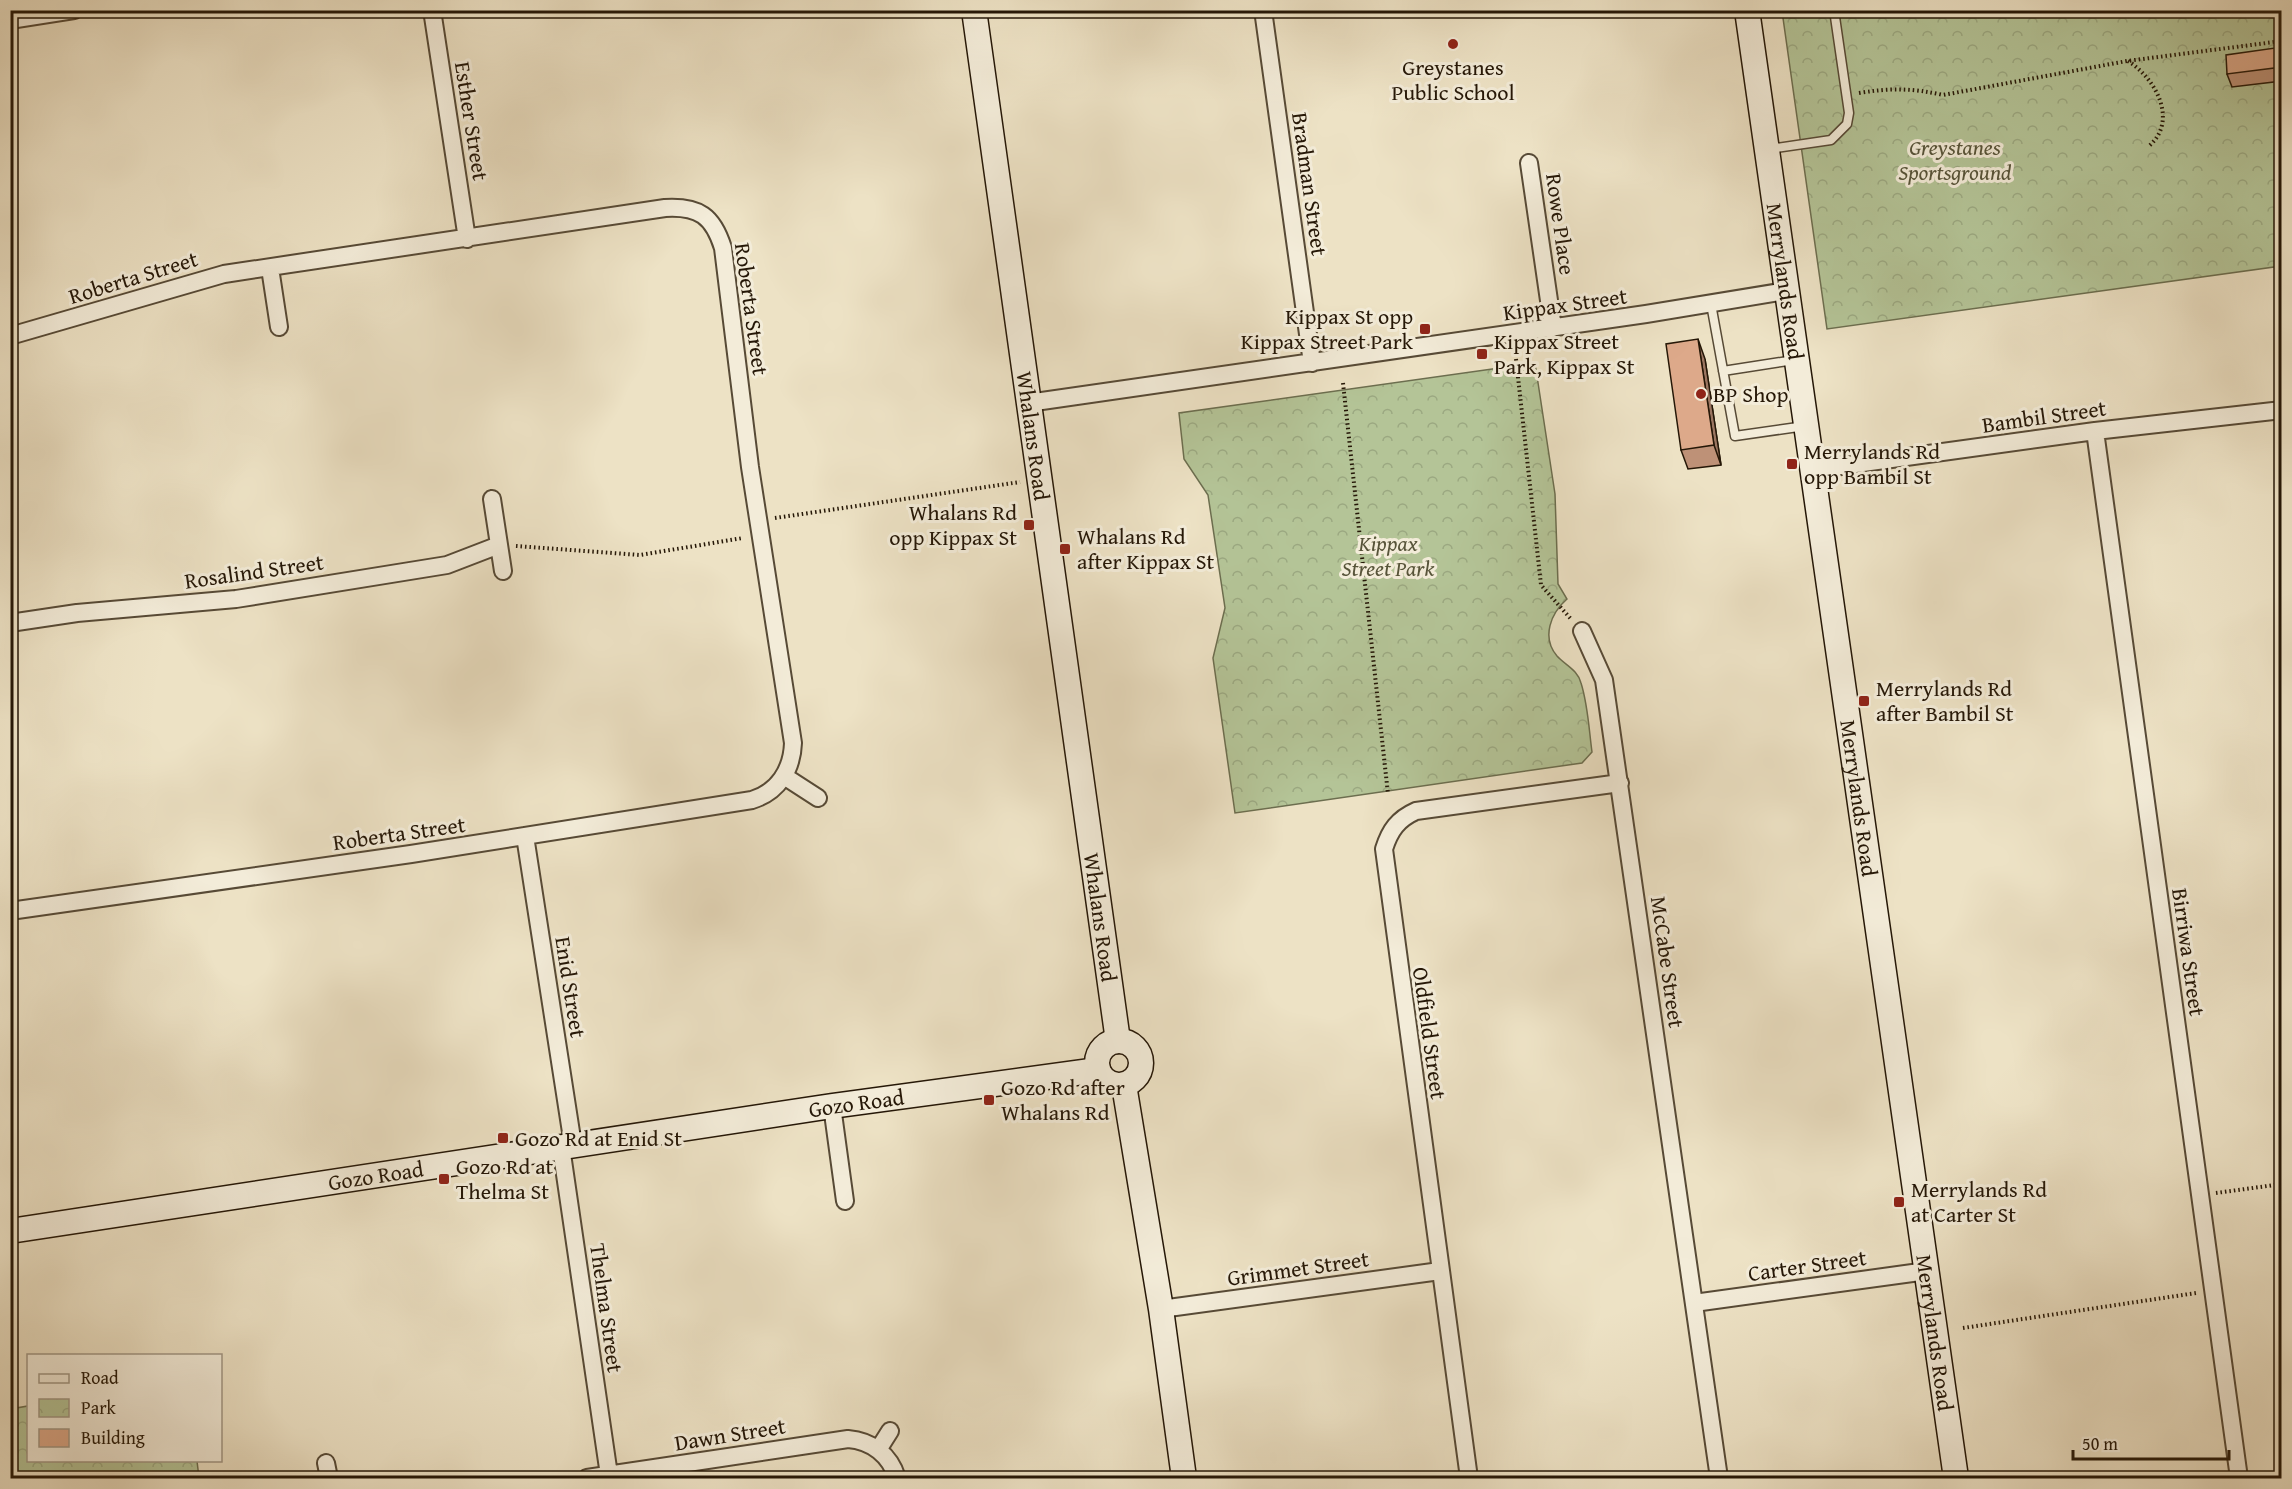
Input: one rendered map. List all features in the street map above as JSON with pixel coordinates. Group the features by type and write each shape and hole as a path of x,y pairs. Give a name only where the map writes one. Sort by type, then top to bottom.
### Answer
{"street":[{"path":"10,20 74,10"},
{"name":"Esther Street","path":"432,10 467,239"},
{"name":"Whalans Road","path":"974,10 1118,1041"},
{"name":"Bradman Street","path":"1263,10 1312,363"},
{"name":"Merrylands Road","path":"1747,10 1956,1479"},
{"name":"Rowe Place","path":"1529,163 1553,328"},
{"name":"Roberta Street","path":"10,336 213,276 665,208 690,208 700,212 713,226 723,248 750,467 792,743 791,761 784,776 772,790 752,800 525,836 10,911"},
{"path":"270,268 279,327"},
{"name":"Kippax Street","path":"1028,403 1553,328 1786,291"},
{"name":"Bambil Street","path":"1812,470 2095,431 2282,410"},
{"name":"Birriwa Street","path":"2095,431 2239,1479"},
{"path":"492,499 503,571"},
{"name":"Rosalind Street","path":"10,623 77,613 236,599 349,581 456,563 499,545"},
{"name":"McCabe Street","path":"1582,631 1604,681 1694,1303"},
{"path":"784,776 819,798"},
{"name":"Oldfield Street","path":"1469,1479 1384,862 1388,837 1405,816 1428,807 1620,783"},
{"name":"Enid Street","path":"525,836 567,1146"},
{"path":"1118,1041 1134,1047 1141,1061 1138,1075 1124,1085 1109,1083 1098,1070 1097,1060 1101,1049 1118,1041"},
{"name":"Gozo Road","path":"10,1231 832,1106 1098,1070"},
{"path":"1124,1085 1161,1309 1184,1479"},
{"path":"832,1106 845,1201"},
{"name":"Thelma Street","path":"567,1146 609,1475"},
{"name":"Grimmet Street","path":"1161,1309 1440,1271"},
{"name":"Carter Street","path":"1694,1303 1927,1271"},
{"path":"1694,1303 1719,1479"},
{"path":"890,1431 878,1450 890,1464 897,1479"},
{"name":"Dawn Street","path":"587,1479 839,1440 865,1442 878,1450"}],"lane":[{"path":"1767,149 1831,140 1847,124 1850,113 1834,10"},
{"path":"1711,304 1735,436 1805,426"},
{"path":"1723,371 1796,360"}],"path":[{"path":"1847,95 1892,88 1916,89 1943,95 2127,61 2282,41"},
{"path":"2127,61 2141,69 2153,82 2159,95 2162,108 2161,127 2149,146"},
{"path":"1516,359 1541,585 1582,631"},
{"path":"1343,383 1388,794"},
{"path":"2200,1196 2282,1184"},
{"path":"1963,1328 2213,1290"}],"green space":[{"name":"Greystanes Sportsground","path":"1782,11 2281,11 2281,266 1827,329"},
{"name":"Kippax Street Park","path":"1535,363 1555,494 1558,584 1567,599 1553,618 1549,633 1550,641 1557,656 1579,678 1587,709 1592,752 1582,763 1235,813 1213,658 1225,608 1208,495 1184,459 1179,413"},
{"path":"27,1406 27,1462 197,1462 199,1478 11,1478 11,1409"}],"building":[{"path":"2282,47 2282,67 2227,74 2226,55"},
{"path":"1698,339 1714,445 1681,450 1666,344"}],"place":[{"name":"Greystanes Public School","path":"1453,44"},
{"name":"Kippax St opp Kippax Street Park","path":"1425,329"},
{"name":"Kippax Street Park, Kippax St","path":"1482,354"},
{"name":"BP Shop","path":"1701,394"},
{"name":"Merrylands Rd opp Bambil St","path":"1792,464"},
{"name":"Whalans Rd opp Kippax St","path":"1029,525"},
{"name":"Whalans Rd after Kippax St","path":"1065,549"},
{"name":"Merrylands Rd after Bambil St","path":"1864,701"},
{"name":"Gozo Rd after Whalans Rd","path":"989,1100"},
{"name":"Gozo Rd at Enid St","path":"503,1138"},
{"name":"Gozo Rd at Thelma St","path":"444,1179"},
{"name":"Merrylands Rd at Carter St","path":"1899,1202"}]}
